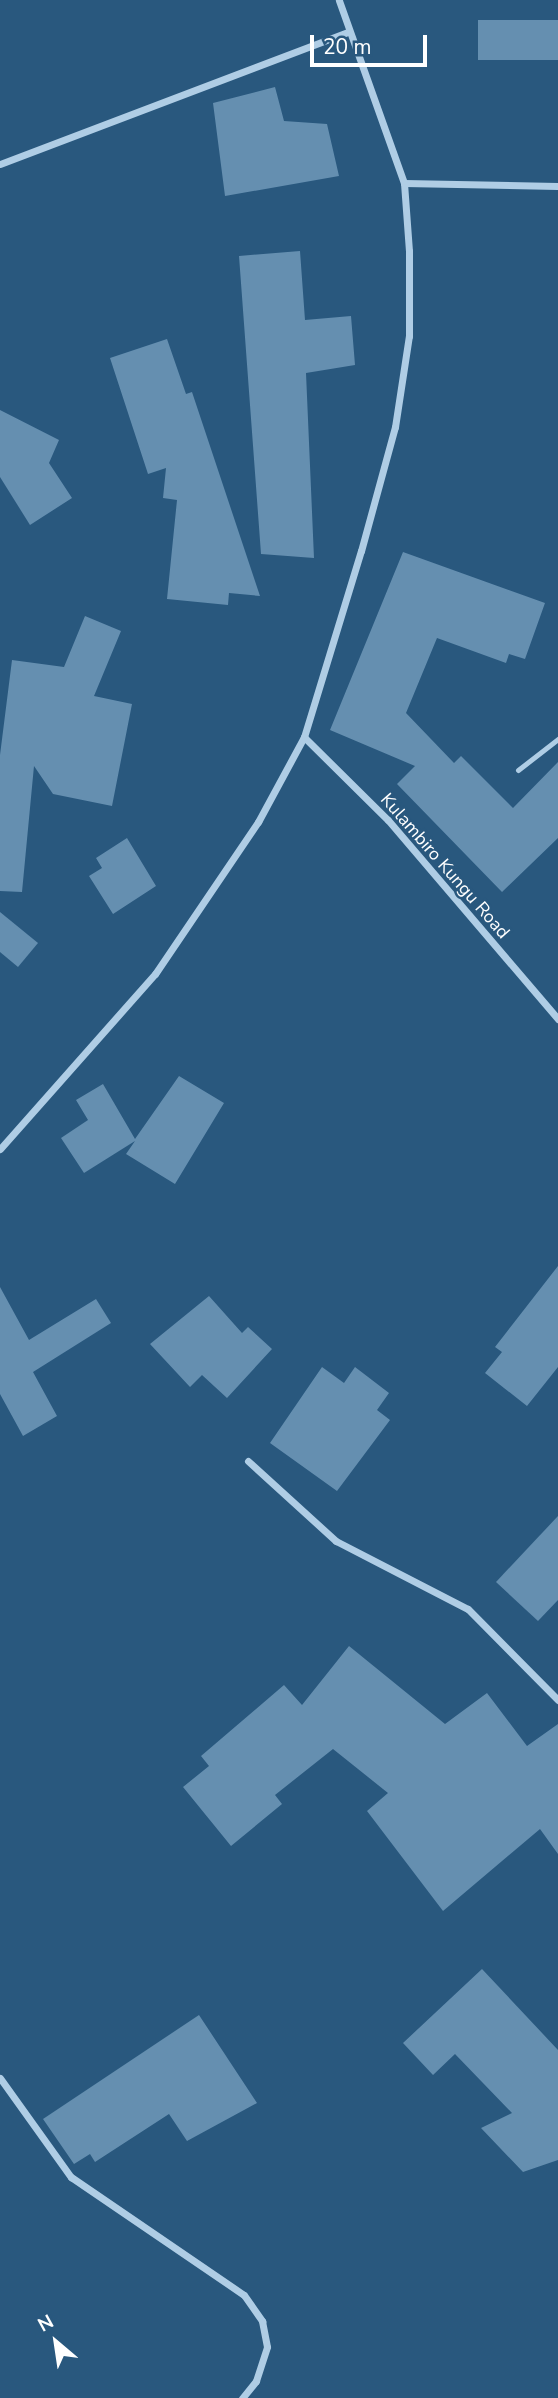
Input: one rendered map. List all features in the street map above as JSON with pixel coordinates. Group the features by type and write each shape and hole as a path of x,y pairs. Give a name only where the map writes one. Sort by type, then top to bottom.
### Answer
{"street":[{"path":"0,1149 155,974 210,900 304,737 395,427 409,336 404,183 348,32 340,0"},
{"path":"0,164 348,32"},
{"path":"404,183 558,186"},
{"name":"Kulambiro Kungu Road","path":"304,737 388,820 558,1019"},
{"path":"248,1461 336,1541 468,1609 558,1700"},
{"path":"0,2078 71,2178 244,2295 262,2321 267,2347 256,2381 242,2398"}],"lane":[{"path":"519,770 558,739"}],"building":[{"path":"478,20 558,20 558,60 478,60"},
{"path":"275,87 284,121 327,124 339,176 225,196 213,103"},
{"path":"300,251 305,320 351,316 355,365 306,373 314,558 261,554 239,256"},
{"path":"167,339 186,394 192,392 260,596 229,593 228,605 167,599 177,500 163,498 166,468 148,474 110,358"},
{"path":"0,410 59,440 49,463 72,498 30,525 0,477"},
{"path":"403,552 545,603 525,659 509,654 506,663 437,638 406,713 454,763 461,756 513,808 558,762 558,838 502,892 397,784 415,766 330,730"},
{"path":"85,616 121,631 94,696 132,704 112,806 53,794 34,766 22,892 0,891 0,755 12,660 64,667"},
{"path":"127,838 156,886 113,914 89,876 102,868 96,858"},
{"path":"0,912 38,943 18,967 0,952"},
{"path":"179,1076 224,1103 175,1184 126,1154 135,1141 84,1173 61,1138 88,1120 76,1100 103,1084 135,1139"},
{"path":"558,1266 558,1367 527,1406 485,1373 502,1352 495,1347"},
{"path":"0,1287 29,1340 96,1299 111,1323 33,1372 57,1416 23,1436 0,1394"},
{"path":"209,1296 242,1333 248,1327 272,1349 227,1398 202,1375 190,1387 150,1344"},
{"path":"322,1367 344,1383 355,1367 389,1393 377,1410 390,1420 337,1491 270,1443"},
{"path":"558,1516 558,1600 538,1621 496,1582"},
{"path":"349,1646 445,1724 487,1693 527,1746 558,1724 558,1854 540,1829 443,1911 367,1811 388,1793 333,1749 275,1795 282,1804 231,1846 183,1787 209,1766 201,1756 284,1685 302,1705"},
{"path":"482,1969 558,2050 558,2160 523,2172 481,2128 512,2113 455,2054 433,2075 403,2043"},
{"path":"199,2015 257,2103 187,2141 169,2114 95,2162 90,2154 74,2164 43,2119"}]}
